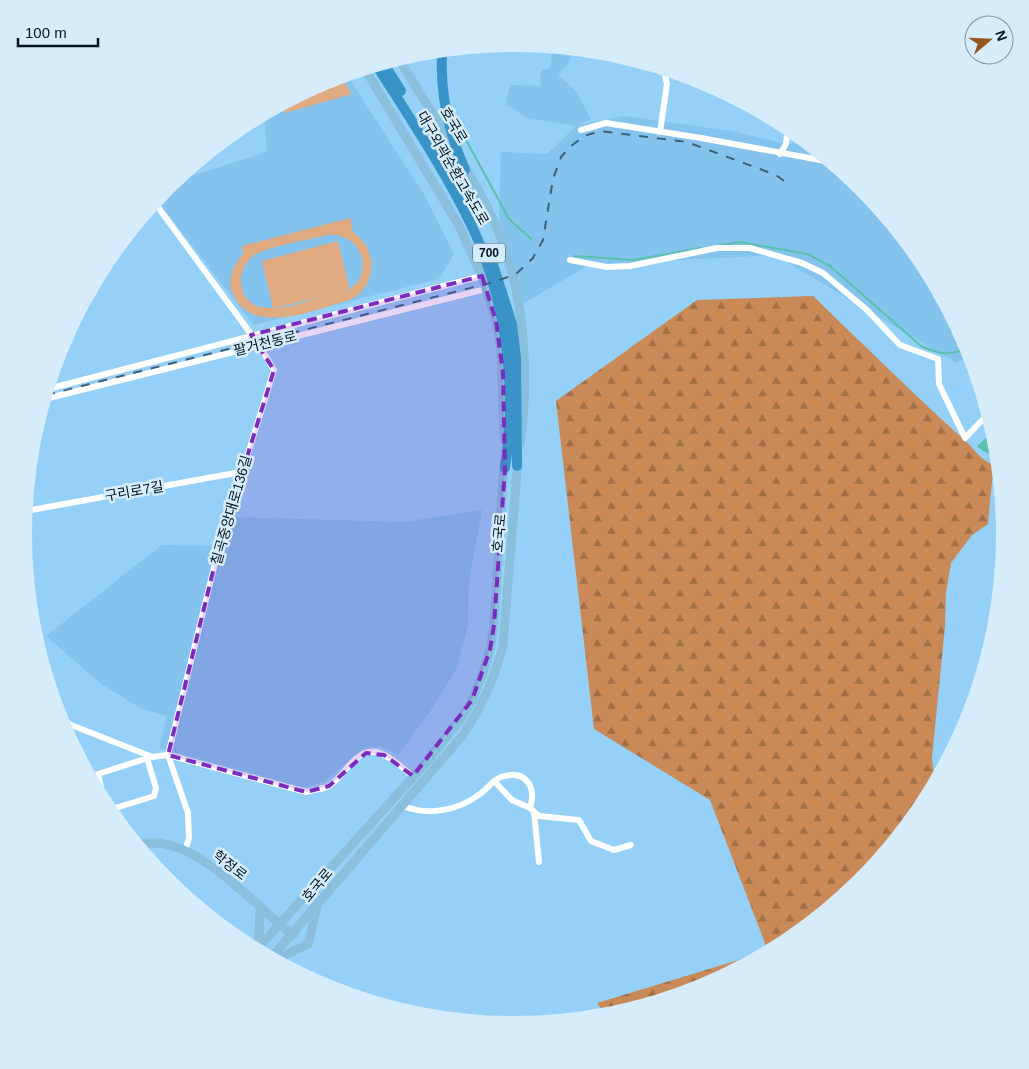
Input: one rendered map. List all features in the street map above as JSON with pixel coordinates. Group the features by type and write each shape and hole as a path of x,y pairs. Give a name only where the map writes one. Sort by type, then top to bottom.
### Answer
{"highway":[{"path":"442,59 443,99 446,117 465,170"},
{"name":"대구외곽순환고속도로","path":"387,70 461,193 482,237 504,292 512,324 516,358 517,466"},
{"name":"대구외곽순환고속도로","path":"380,72 464,212 488,268 500,310 508,365 510,434 505,468"}],"main road":[{"name":"호국로","path":"275,953 463,735 478,712 496,671 504,636 517,466 524,418 523,363 518,300 498,231 465,170 403,66"},
{"name":"호국로","path":"260,944 413,776 461,718 472,700 490,650 494,625 505,468 501,349 496,321 482,276 458,224 369,75"},
{"name":"학정로","path":"145,844 165,844 185,851 207,863 293,935"},
{"path":"282,957 308,944 317,907"},
{"path":"258,942 260,936 260,908"}],"street":[{"path":"660,132 667,84 665,77"},
{"path":"582,130 606,124 817,160"},
{"path":"780,154 786,144 787,137"},
{"name":"칠곡중앙대로136길","path":"159,209 251,336 259,344 274,370 219,547 168,755"},
{"path":"570,260 607,268 630,266 717,248 750,248 802,263 823,273 867,310 900,345 938,359 939,384 965,438 982,420"},
{"name":"팔거천동로","path":"56,387 482,276"},
{"name":"팔거천동로","path":"53,397 259,344 388,315 486,289"},
{"name":"구리로7길","path":"34,510 241,472"},
{"path":"72,725 149,757"},
{"path":"99,778 98,774 149,757 168,755 306,792 329,786 354,760 366,754 376,752 384,755 413,776"},
{"path":"168,755 188,813 189,838 185,851"},
{"path":"118,807 154,796 156,788 149,757"},
{"path":"403,806 414,810 440,811 468,802 494,781 515,774 523,776 530,783 533,792 532,810 538,862"},
{"path":"494,781 512,800 532,810 539,816 576,818 591,841 606,848 614,850 631,844"}],"highlighted area":[{"path":"482,276 496,321 503,373 505,468 494,625 490,650 472,700 413,776 384,755 366,753 329,786 306,792 168,755 219,547 274,370 251,335"}],"shaded area":[{"path":"552,55 571,56 569,63 558,75 576,91 591,119 578,125 624,116 732,131 786,144 796,144 808,152 855,194 897,241 932,294 947,321 963,360 956,363 775,255 589,265 519,306 499,225 501,152 547,154 576,126 527,118 506,104 510,85 541,86 540,76 542,70 550,68"},
{"path":"351,81 425,196 454,254 439,279 254,325 162,206 194,175 267,152 265,123 301,102"},
{"path":"345,84 352,94 285,113 285,111 301,102"},
{"path":"350,218 353,229 350,230 359,237 370,255 370,275 366,285 350,300 302,314 268,318 254,314 241,306 232,292 230,282 232,272 243,254 242,246","holes":["327,235 339,236 350,240 357,248 362,257 363,267 361,276 355,285 345,291 349,287 338,241 262,261 273,308 253,304 245,296 241,283 244,268 253,256 259,252","323,297 288,306 273,308"]},
{"path":"986,437 989,454 977,446"},
{"path":"482,510 469,582 468,626 456,670 431,710 398,755 381,746 362,749 324,782 302,787 159,748 167,716 140,708 100,683 46,636 162,545 214,546 218,544 230,517 404,522"}],"green space":[{"path":"813,296 980,456 991,463 992,472 988,524 972,535 951,563 946,593 945,626 932,758 934,773 897,828 855,875 808,917 766,945 710,800 594,729 556,401 697,300"},
{"path":"743,959 699,980 669,991 609,1007 601,1008 597,1003"}],"waterway":[{"path":"465,138 509,219 531,239"},
{"path":"721,245 739,242 808,254 830,266 921,346 944,353 960,351"},
{"path":"575,256 633,260 701,248"}],"railway":[{"path":"54,393 494,282 516,274 533,258 543,240 553,179 561,157 584,136 600,131 687,142 776,175 791,186"}]}
